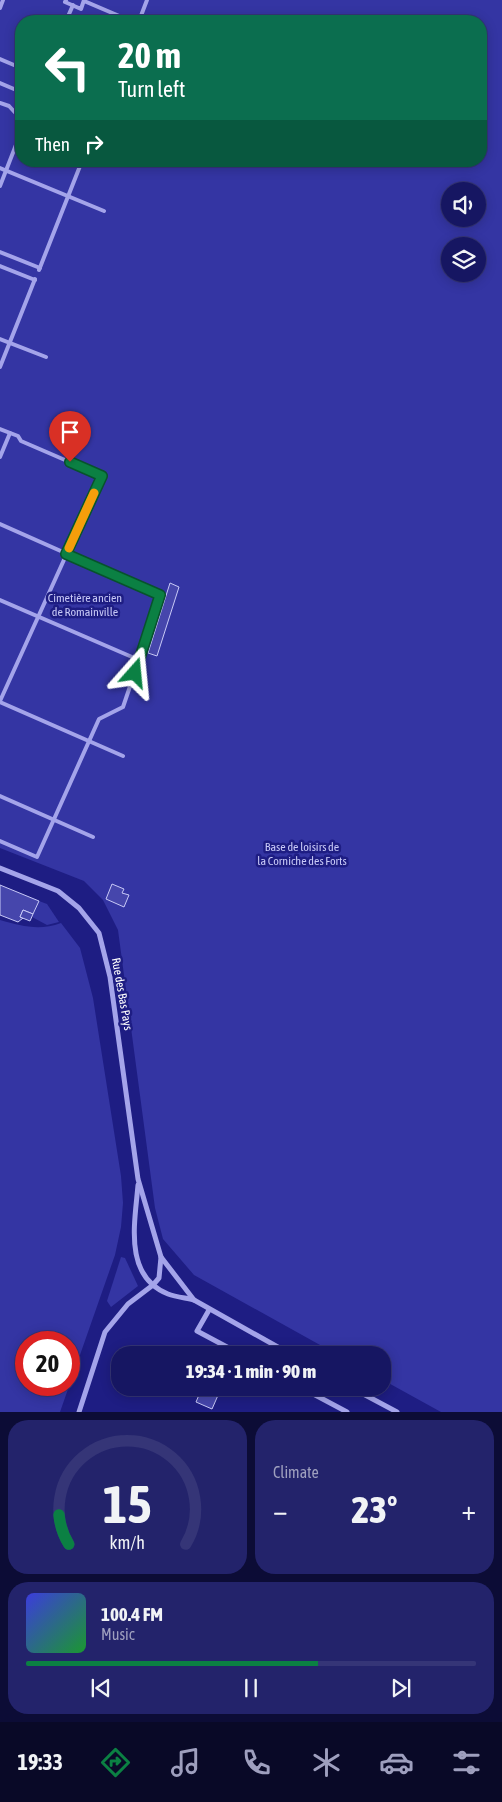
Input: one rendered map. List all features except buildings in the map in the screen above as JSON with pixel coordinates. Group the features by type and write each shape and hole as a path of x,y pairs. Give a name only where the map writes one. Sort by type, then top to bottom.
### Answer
{"street":[{"name":"Rue des Bas Pays","path":"0,868 58,891 79,908 99,933 110,977 138,1180 161,1257 159,1278 153,1285 138,1268 134,1241 138,1180"},
{"path":"161,1257 194,1300 275,1346"},
{"path":"79,1412 105,1332 128,1304 153,1285 168,1294 194,1300"},
{"path":"209,1310 196,1330 225,1346"},
{"path":"317,1396 347,1412"},
{"path":"367,1396 397,1412"}],"lane":[{"path":"0,8 3,0"},
{"path":"66,0 65,2 81,9 84,0 118,15"},
{"path":"141,15 147,0"},
{"path":"69,15 73,5"},
{"path":"0,59 15,65"},
{"path":"0,83 15,89"},
{"path":"0,103 9,106 15,112"},
{"path":"0,186 15,148"},
{"path":"0,252 39,269 80,167"},
{"path":"0,168 104,211"},
{"path":"0,266 35,280 0,367"},
{"path":"0,339 46,357"},
{"path":"0,429 18,436 21,441 102,476 0,702 123,756"},
{"path":"0,457 10,433"},
{"path":"0,524 160,595 123,708 99,719 37,857 0,841"},
{"path":"0,600 139,660"},
{"path":"0,796 93,837"}],"green space":[{"name":"Base de loisirs de la Corniche des Forts","path":"0,0 502,0 502,1412 441,1412 391,1384 391,1346 322,1346 194,1275 163,1239 155,1208 118,930 103,900 84,881 0,848"},
{"path":"39,901 47,904 59,922 47,925 32,917"},
{"path":"0,920 23,926 38,927 61,923 80,948 93,998 121,1176 123,1203 121,1227 115,1255 80,1355 80,1331 15,1331 15,1396 66,1396 60,1412 0,1412"},
{"path":"121,1257 125,1258 138,1286 111,1307 107,1301"}],"slow traffic":[{"path":"69,548 94,493"}],"route":[{"path":"70,462 102,476 66,554 160,595 135,673"}],"park label":[{"name":"Cimetière ancien de Romainville","path":"85,605"}]}
